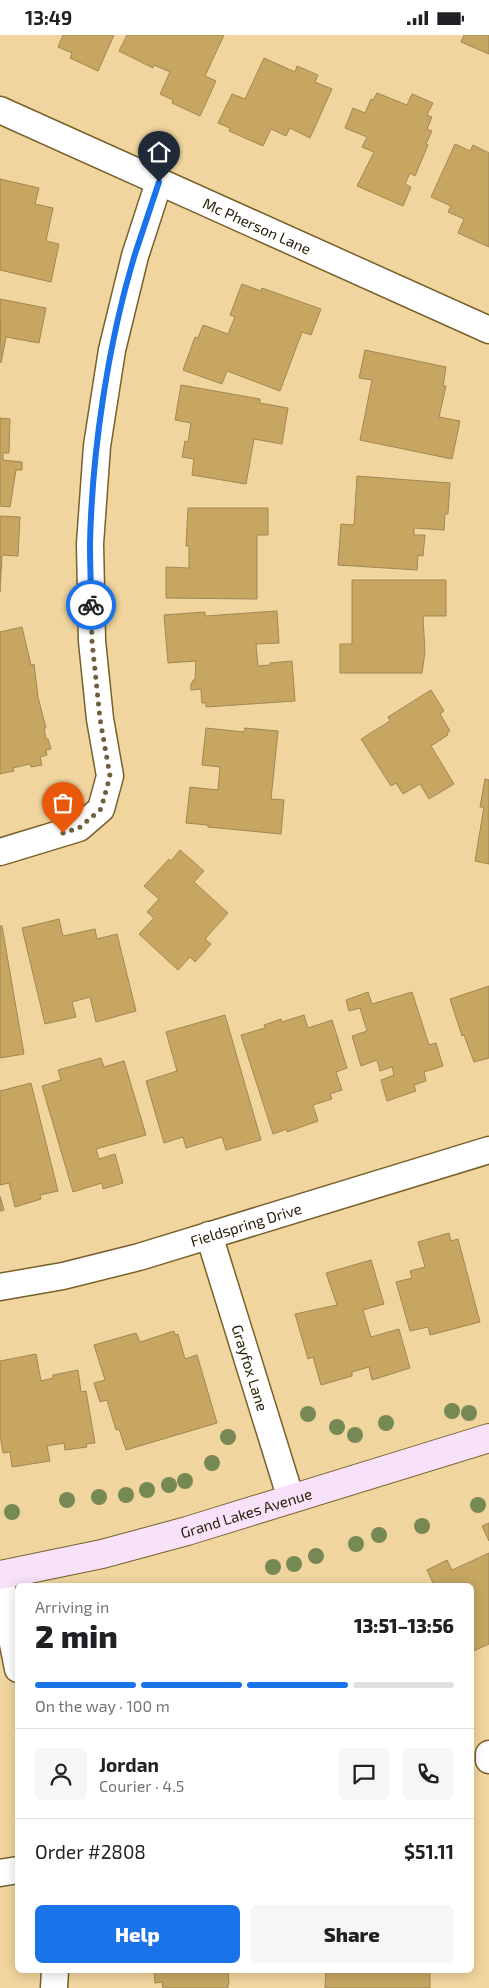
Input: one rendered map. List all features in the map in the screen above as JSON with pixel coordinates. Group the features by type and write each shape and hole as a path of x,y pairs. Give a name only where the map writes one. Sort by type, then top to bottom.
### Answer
{"street":[{"name":"Mc Pherson Lane","path":"0,110 489,330"},
{"path":"0,852 79,828 101,809 110,776 100,719 92,641 90,544 97,446 116,331 135,256 159,182"},
{"name":"Fieldspring Drive","path":"0,1287 63,1276 111,1264 489,1150"},
{"name":"Grayfox Lane","path":"210,1235 291,1499"},
{"name":"Grand Lakes Avenue","path":"0,1576 102,1554 187,1531 489,1438"},
{"path":"0,1576 15,1654"},
{"path":"0,1873 15,1870"},
{"path":"54,1988 55,1973"}],"building":[{"path":"63,35 114,35 98,71 70,58 72,53 58,47"},
{"path":"127,35 224,35 205,76 216,81 200,116 172,103 173,100 160,94 170,72 154,65 153,68 119,51"},
{"path":"464,35 489,35 489,54 461,42"},
{"path":"264,58 295,72 297,66 318,75 315,82 332,89 310,138 290,128 286,136 271,129 263,146 229,131 230,128 218,123 232,94 245,99"},
{"path":"377,93 407,105 412,94 433,103 427,115 432,117 427,129 432,131 426,144 428,145 415,176 410,173 405,184 411,187 403,206 357,186 374,152 362,147 367,137 345,128 353,108 365,113 371,99 373,100"},
{"path":"455,144 470,151 473,145 489,153 489,247 458,233 464,219 448,212 451,206 431,197"},
{"path":"0,179 39,188 35,204 53,208 46,241 59,244 51,282 0,270"},
{"path":"242,284 261,291 262,288 321,309 311,335 302,332 280,391 227,371 222,384 183,370 195,337 198,338 203,325 228,334 235,317 230,315"},
{"path":"0,299 46,308 39,343 6,337 1,363"},
{"path":"365,350 446,367 443,386 446,386 439,417 460,421 452,459 360,440 372,380 359,378"},
{"path":"181,385 260,399 260,403 288,408 282,444 254,439 246,484 192,475 194,459 182,457 185,441 188,442 191,423 175,420"},
{"path":"0,418 10,419 9,453 3,453 3,460 22,462 22,470 16,470 10,507 0,506"},
{"path":"357,476 450,483 448,514 445,514 444,530 414,528 414,535 425,535 423,556 418,555 417,570 338,565 341,524 354,525"},
{"path":"188,508 268,508 268,535 257,535 257,599 166,598 166,567 189,568 189,546 186,546"},
{"path":"0,516 20,517 18,556 2,555 0,592"},
{"path":"352,580 446,580 446,616 423,616 425,652 422,673 340,673 340,644 352,644"},
{"path":"277,611 279,643 256,644 258,666 292,661 295,701 206,707 206,703 202,703 201,689 191,690 191,683 195,680 196,661 168,663 164,615 205,612 205,616"},
{"path":"22,627 31,665 34,664 38,697 46,728 44,728 46,739 48,739 51,749 46,750 47,755 40,757 42,765 31,767 30,764 13,768 14,771 0,774 0,632"},
{"path":"431,690 444,711 440,714 450,731 447,733 448,735 431,746 454,784 429,799 420,784 403,794 396,783 391,786 361,739 390,721 388,717"},
{"path":"206,728 244,732 245,728 278,731 271,799 284,800 281,834 186,823 190,787 218,790 220,767 202,765"},
{"path":"485,779 489,780 489,864 475,861 484,807 480,807"},
{"path":"180,850 204,871 194,882 228,913 205,939 211,944 195,962 190,957 178,970 139,934 154,918 147,912 159,899 144,886"},
{"path":"59,919 63,936 95,929 97,939 117,934 136,1011 96,1022 90,997 72,1002 76,1017 45,1024 22,928"},
{"path":"0,926 2,926 24,1054 0,1058"},
{"path":"489,986 489,1058 474,1062 464,1035 462,1036 450,999"},
{"path":"368,992 372,1004 412,992 429,1045 436,1043 443,1066 424,1072 426,1081 414,1085 416,1091 387,1101 381,1080 394,1075 392,1067 380,1071 377,1060 361,1066 352,1036 367,1031 360,1008 349,1011 346,1000"},
{"path":"225,1015 261,1140 226,1150 222,1137 186,1148 183,1137 164,1143 146,1081 177,1071 166,1032"},
{"path":"304,1015 308,1028 332,1020 347,1068 336,1072 342,1090 330,1094 332,1099 313,1105 318,1121 287,1132 287,1129 273,1134 241,1035 265,1028 264,1025 281,1019 282,1022"},
{"path":"101,1058 104,1067 124,1061 146,1135 96,1149 99,1159 115,1154 123,1183 103,1189 102,1183 73,1192 42,1086 61,1080 58,1070"},
{"path":"31,1083 58,1191 40,1195 41,1199 15,1207 9,1183 0,1185 0,1091"},
{"path":"0,1196 4,1210 0,1211"},
{"path":"449,1233 451,1241 458,1239 480,1322 430,1335 428,1327 410,1331 396,1282 412,1278 410,1271 425,1267 418,1242"},
{"path":"371,1260 384,1304 363,1310 371,1337 399,1329 410,1368 372,1380 369,1367 352,1372 352,1376 321,1385 313,1357 308,1359 295,1314 337,1305 326,1273"},
{"path":"174,1331 175,1335 178,1334 185,1359 197,1355 217,1423 126,1450 119,1429 116,1430 107,1400 100,1402 94,1383 105,1380 94,1345 136,1333 140,1342"},
{"path":"36,1354 41,1381 53,1378 53,1375 78,1370 81,1392 86,1391 95,1443 86,1444 87,1447 65,1450 64,1443 47,1446 50,1461 12,1467 10,1452 3,1453 0,1435 0,1361"},
{"path":"489,1523 489,1541 482,1526"},
{"path":"489,1553 489,1644 474,1651 474,1583 433,1583 427,1570 447,1560 452,1570"},
{"path":"154,1973 228,1973 229,1984 228,1988 163,1988 162,1982 155,1983"},
{"path":"326,1973 430,1973 430,1988 325,1988"}],"way so far":[{"path":"63,833 79,828 101,809 110,776 100,719 92,641 91,605"}],"route":[{"path":"91,605 90,544 97,446 112,350 135,256 159,182"}]}
